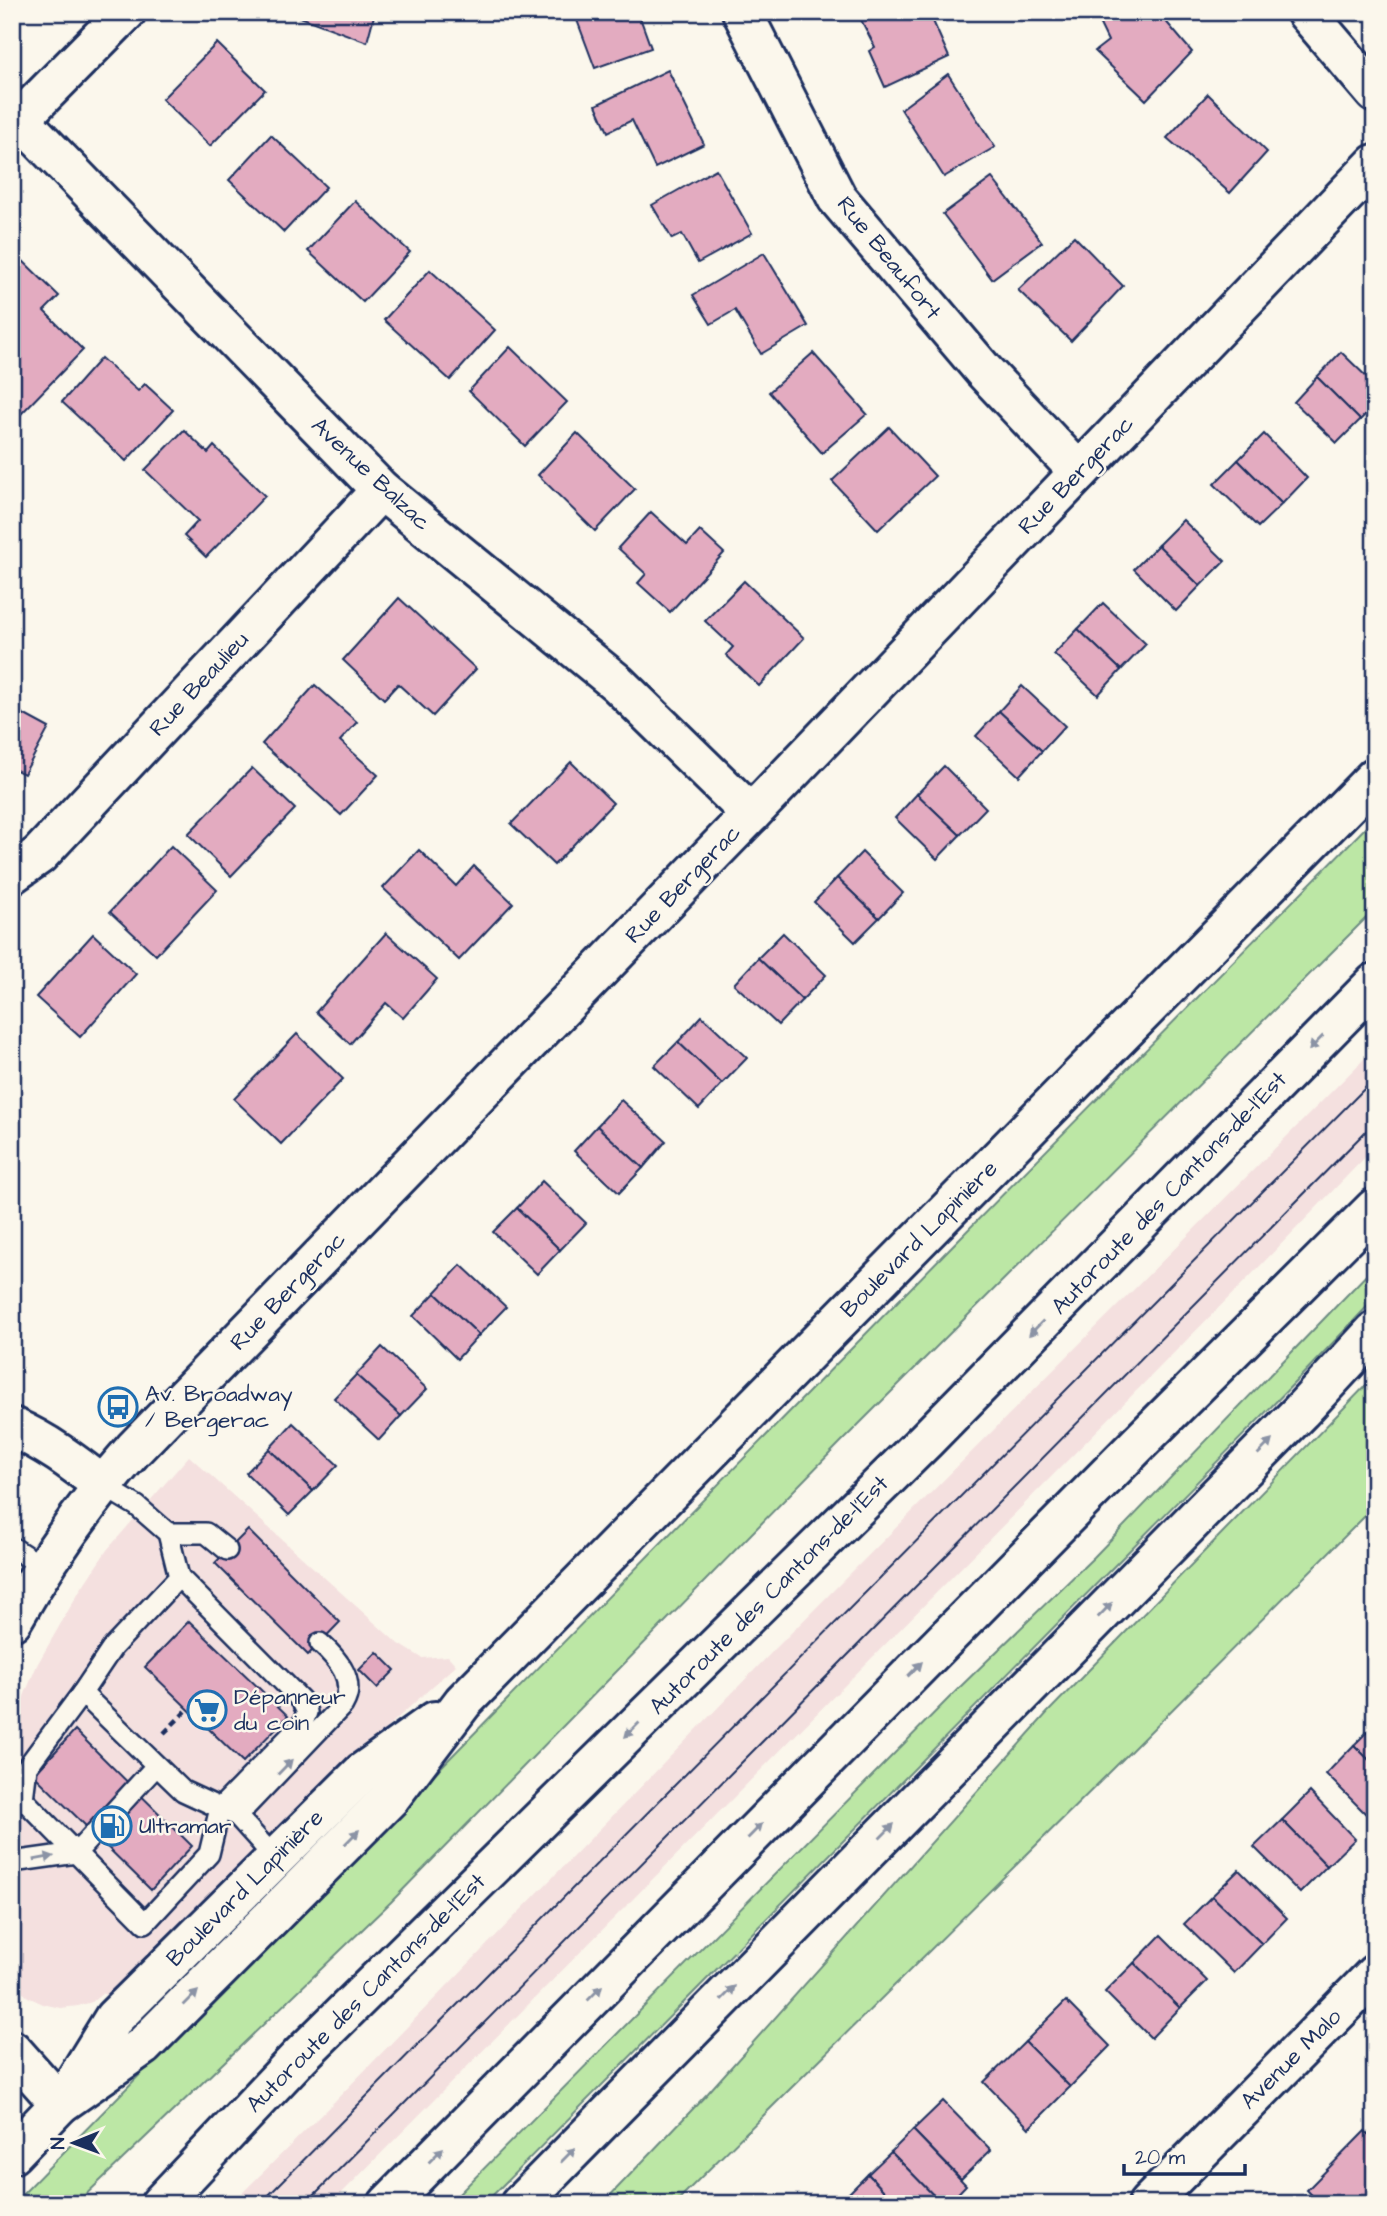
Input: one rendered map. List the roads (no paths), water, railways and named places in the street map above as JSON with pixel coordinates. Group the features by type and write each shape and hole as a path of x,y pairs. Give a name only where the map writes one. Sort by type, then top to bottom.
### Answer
{"main road":[{"path":"16,115 126,12"},
{"name":"Rue Beaufort","path":"742,12 837,198 975,362 1079,472"},
{"path":"1306,12 1375,93"},
{"name":"Avenue Balzac","path":"16,115 381,490 617,683 751,814"},
{"name":"Rue Bergerac","path":"12,1621 28,1557 102,1485 751,814 1375,164"},
{"name":"Rue Beaulieu","path":"12,874 39,855 381,490"},
{"name":"Boulevard Lapinière","path":"12,2154 60,2104 143,2046 390,1798 463,1702 1375,777"},
{"name":"Autoroute des Cantons-de-l'Est","path":"160,2204 300,2056 926,1440 1375,983"},
{"path":"388,2204 1129,1453 1375,1208"},
{"path":"520,2204 1301,1411 1375,1331"},
{"path":"12,1427 48,1444 102,1485"},
{"name":"Boulevard Lapinière","path":"60,2104 114,2018 274,1857 363,1772 463,1702"},
{"name":"Avenue Malo","path":"1148,2204 1375,1974"},
{"path":"12,2050 60,2104"},
{"path":"133,2204 300,2056"}],"lane":[{"path":"102,1485 137,1506 168,1532 179,1577 301,1700 307,1712 303,1723 229,1812 209,1854 145,1923 23,1799 27,1767 113,1647 179,1577"},
{"path":"168,1532 206,1533 227,1550"},
{"path":"229,1812 343,1705 347,1698 345,1672 320,1643"},
{"path":"82,1693 183,1791 229,1812 274,1857"},
{"path":"12,1862 76,1853 156,1766"}],"tram line":[{"path":"260,2204 1375,1078"},
{"path":"305,2204 1375,1122"}],"place":[{"name":"Av. Broadway / Bergerac","path":"118,1407"},
{"name":"Dépanneur du coin","path":"207,1710"},
{"name":"Ultramar","path":"112,1826"}]}
